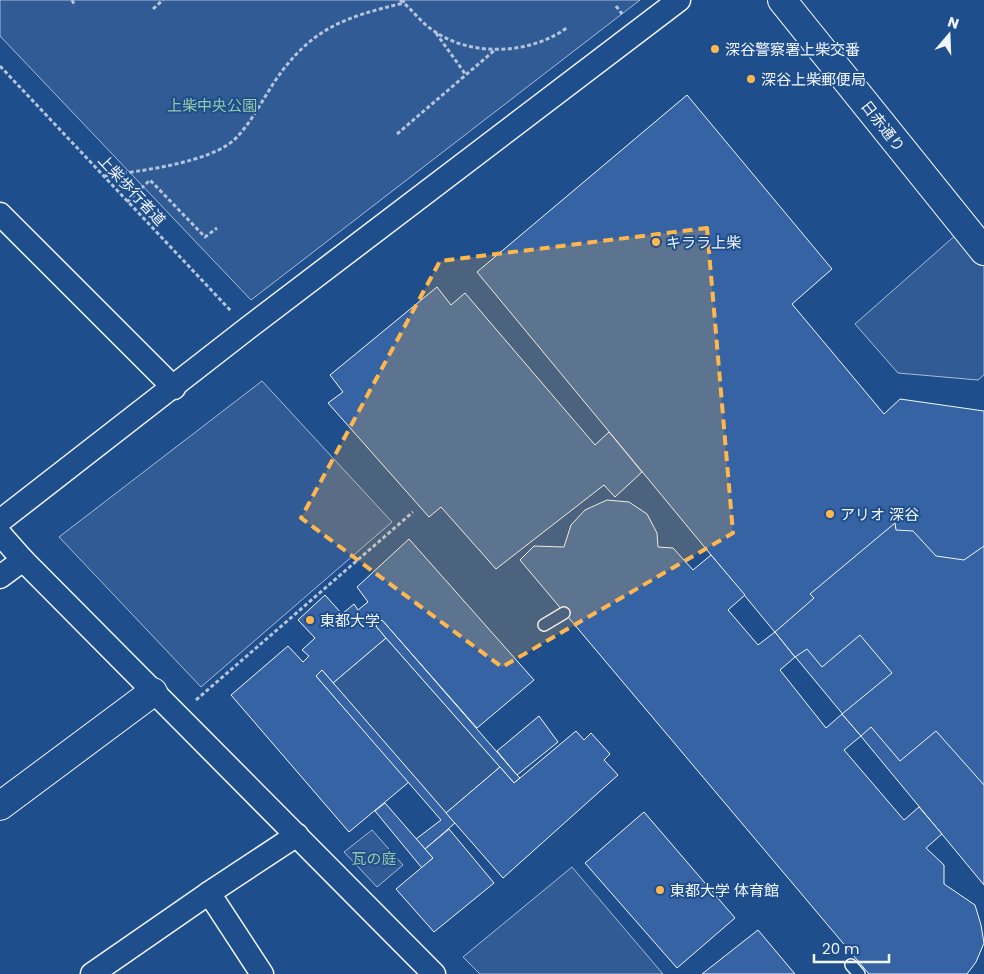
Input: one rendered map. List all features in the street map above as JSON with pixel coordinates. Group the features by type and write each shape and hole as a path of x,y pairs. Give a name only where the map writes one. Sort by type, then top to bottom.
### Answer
{"street":[{"path":"0,521 174,388 248,328 679,0"},
{"name":"日赤通り","path":"782,0 984,251"},
{"path":"0,214 174,388"},
{"path":"0,534 23,560 434,974"},
{"path":"0,577 23,560"},
{"path":"0,806 154,692"},
{"path":"94,973 209,893 297,835"},
{"path":"209,893 262,974"}],"lane":[{"path":"544,625 564,613"}],"path":[{"path":"72,0 75,6"},
{"path":"153,9 163,0"},
{"path":"104,176 173,164 219,149 237,138 280,74 304,46 334,24 402,1 435,32 466,75"},
{"path":"435,32 462,44 497,49 536,44 558,35 568,27"},
{"path":"397,134 497,49"},
{"name":"上柴歩行者道","path":"0,66 248,328"},
{"path":"127,202 150,180 205,237 216,228"},
{"path":"196,700 413,512"}],"highlighted area":[{"path":"707,228 733,533 502,667 301,518 440,261"}],"shaded area":[{"name":"上柴中央公園","path":"0,0 640,0 251,300 0,36"},
{"path":"958,233 984,265 984,375 978,380 898,373 855,324"},
{"path":"262,381 392,522 201,687 59,537"},
{"path":"386,638 500,767 446,813 333,683"},
{"name":"瓦の庭","path":"372,830 403,865 377,887 344,852"},
{"path":"572,867 663,974 480,974 463,957"}],"building":[{"name":"アリオ 深谷","path":"687,95 832,269 792,304 884,414 900,399 984,411 984,885 477,272"},
{"path":"437,287 451,305 465,293 595,445 609,432 642,472 615,497 604,485 496,569 441,507 429,517 328,403 343,392 330,375"},
{"path":"607,500 629,502 647,514 657,533 658,547 673,548 693,570 711,555 745,595 728,610 758,645 775,632 795,657 780,670 826,728 842,714 861,736 844,750 904,820 919,807 942,834 926,848 944,865 944,884 975,905 981,925 984,943 976,962 967,974 869,974 520,560 534,546 564,547 571,525 585,510"},
{"path":"895,523 896,530 913,531 936,556 964,560 984,546 984,785 936,731 900,761 871,727 861,736 842,714 892,673 860,635 822,667 807,649 795,657 775,632 814,598 810,594"},
{"path":"409,539 534,680 477,728 382,620 376,626 386,638 333,683 322,670 316,676 409,782 349,832 231,695 288,646 303,662 309,656 302,650 315,638 298,620 325,595 342,614 354,604 358,610 368,602 357,587"},
{"path":"382,620 520,778 514,783 386,638 376,626"},
{"path":"322,670 455,823 425,849 416,839 441,820 316,676"},
{"path":"539,716 558,742 517,775 497,751"},
{"path":"576,731 584,740 591,733 610,754 604,760 618,775 503,878 446,813 500,767 514,783"},
{"path":"385,803 433,858 422,868 375,811"},
{"name":"東都大学 体育館","path":"644,812 735,918 677,968 585,863"},
{"path":"449,829 494,883 434,932 396,889 433,858 425,849"},
{"path":"758,930 795,974 702,974"}],"place":[{"name":"深谷警察署上柴交番","path":"715,49"},
{"name":"深谷上柴郵便局","path":"751,79"},
{"name":"キララ上柴","path":"656,242"},
{"name":"アリオ 深谷","path":"830,514"},
{"name":"東都大学","path":"310,620"},
{"name":"東都大学 体育館","path":"660,890"}]}
